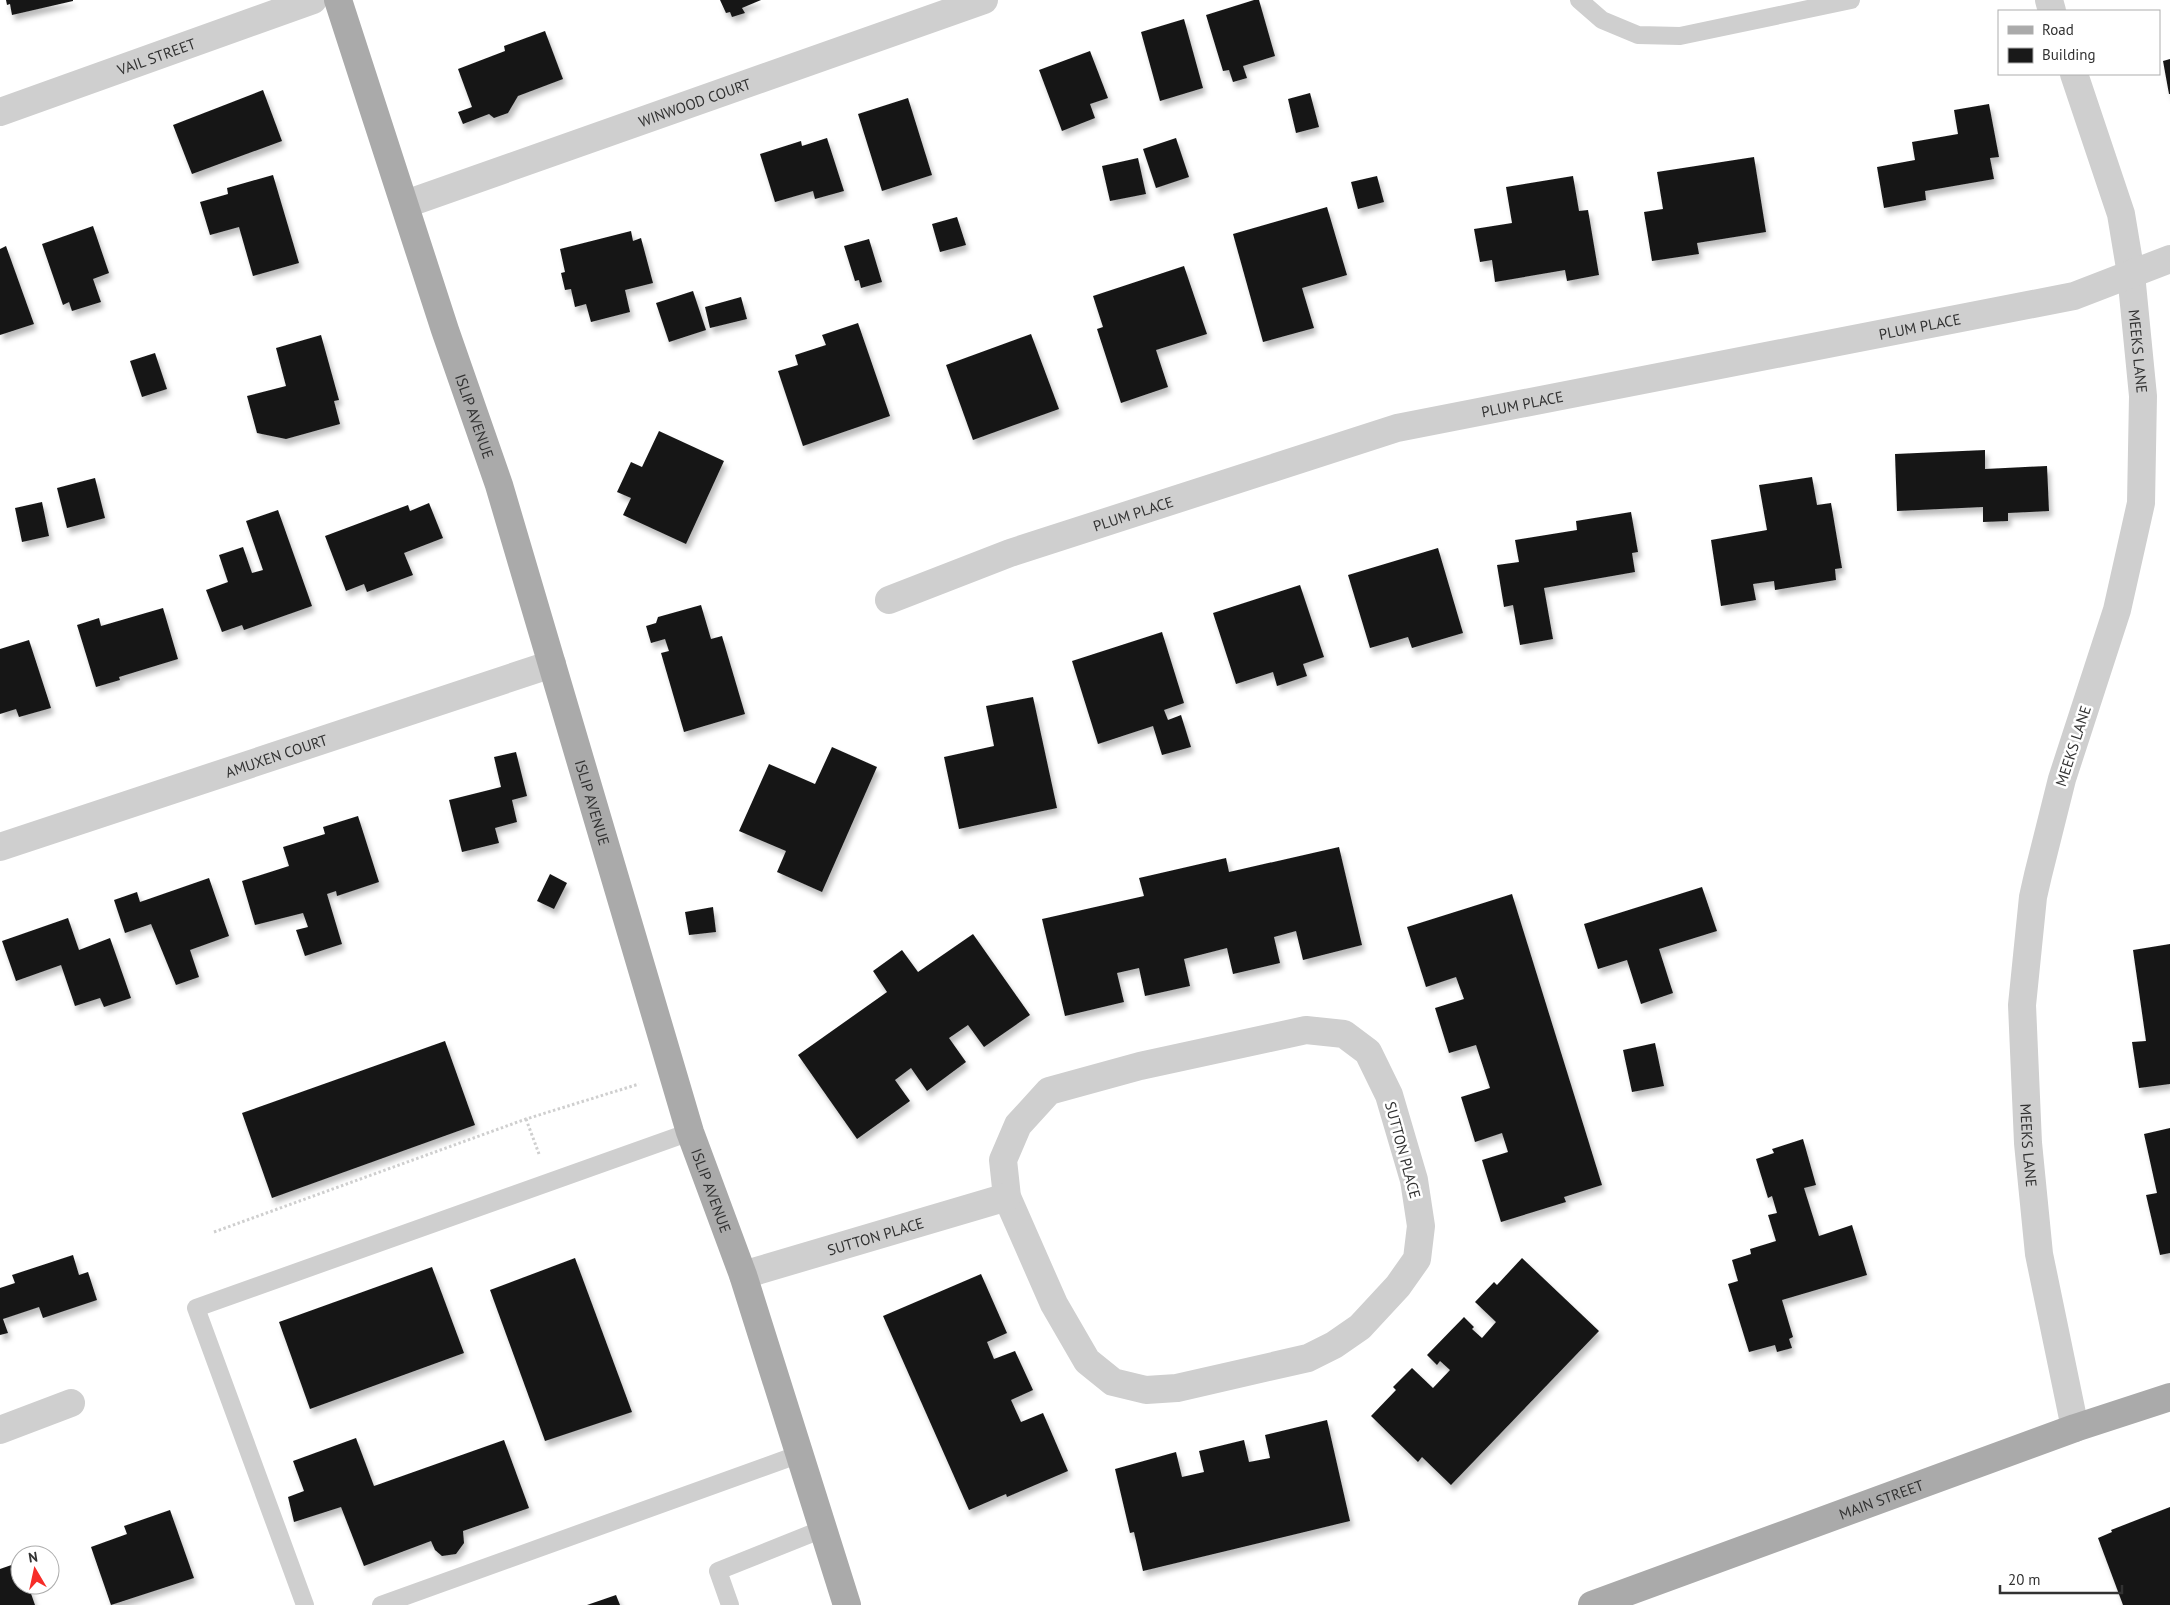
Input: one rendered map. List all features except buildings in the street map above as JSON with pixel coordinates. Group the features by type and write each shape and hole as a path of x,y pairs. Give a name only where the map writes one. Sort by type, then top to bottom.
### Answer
{"main road":[{"name":"ISLIP AVENUE","path":"338,0 406,204 445,330 499,485 690,1132 743,1275 847,1605"},
{"name":"MAIN STREET","path":"1594,1605 2075,1428 2170,1397"}],"street":[{"name":"VAIL STREET","path":"0,112 312,0"},
{"name":"WINWOOD COURT","path":"406,204 984,0"},
{"name":"MEEKS LANE","path":"2074,75 2121,214 2131,274 2143,396 2141,503 2117,610 2062,779 2037,882 2022,1005 2028,1143 2039,1254 2075,1428"},
{"name":"PLUM PLACE","path":"889,600 1010,553 1397,428 2074,296 2170,260"},
{"name":"AMUXEN COURT","path":"0,847 552,664"},
{"name":"SUTTON PLACE","path":"1306,1030 1344,1034 1368,1052 1389,1095 1414,1180 1421,1226 1418,1259 1398,1286 1360,1327 1334,1345 1308,1358 1177,1388 1146,1390 1113,1382 1087,1361 1054,1304 1007,1197 1003,1160 1018,1125 1049,1091 1140,1066 1306,1030"},
{"name":"SUTTON PLACE","path":"743,1275 1007,1197"},
{"path":"0,1430 72,1403"}],"lane":[{"path":"1579,0 1602,20 1638,35 1680,36 1851,0"},
{"path":"305,1605 196,1308 690,1132"},
{"path":"381,1605 800,1454"},
{"path":"730,1605 718,1571 823,1529"}],"path":[{"path":"214,1232 526,1119 639,1084"},
{"path":"526,1119 549,1183"}]}
